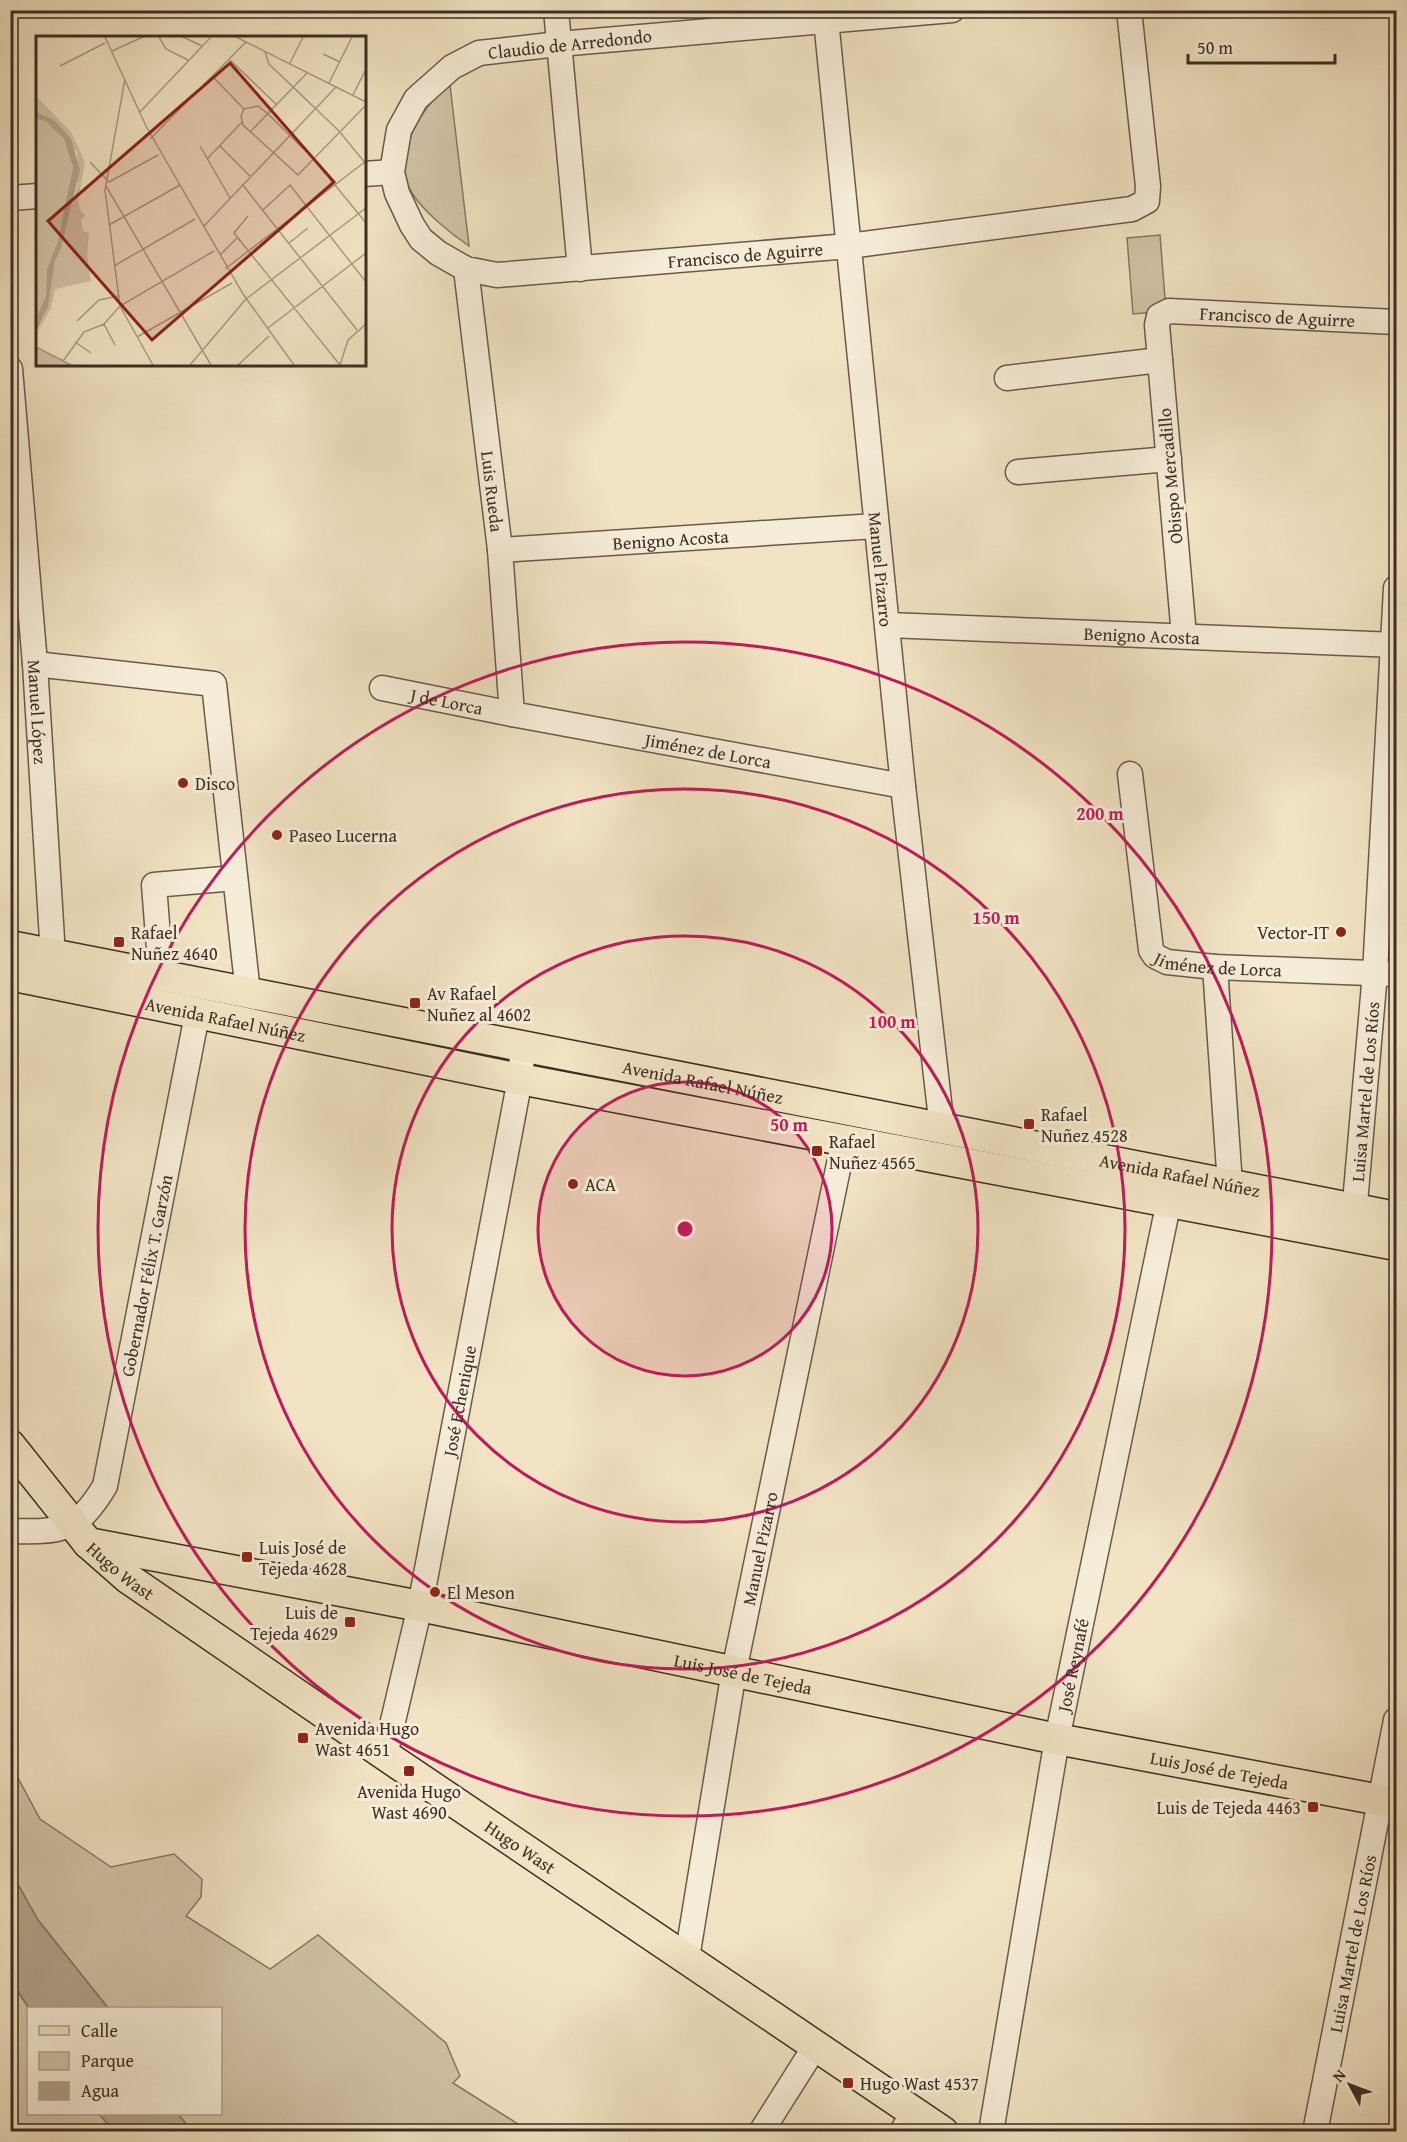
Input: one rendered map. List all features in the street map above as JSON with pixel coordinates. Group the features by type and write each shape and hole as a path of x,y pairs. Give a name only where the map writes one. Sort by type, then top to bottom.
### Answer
{"main road":[{"name":"Avenida Rafael Núñez","path":"10,946 49,968 197,1015 520,1079 1169,1201 1353,1222 1396,1217"},
{"name":"Avenida Rafael Núñez","path":"10,975 49,968 161,975 1230,1185 1353,1222 1396,1245"},
{"name":"Hugo Wast","path":"10,1445 80,1533 129,1579 385,1755 816,2045 907,2122 943,2132"},
{"name":"Luis José de Tejeda","path":"80,1533 1058,1739 1388,1801"}],"street":[{"path":"556,10 580,269"},
{"name":"Claudio de Arredondo","path":"392,172 399,130 416,99 452,67 479,53 825,16 952,10"},
{"name":"Francisco de Aguirre","path":"392,172 397,193 412,225 422,239 438,253 466,268 497,275 849,246 1132,209 1147,201 1148,186 1129,10"},
{"name":"Manuel Pizarro","path":"825,16 903,786 942,1128"},
{"path":"366,174 392,172"},
{"path":"10,198 36,196"},
{"name":"Luis Rueda","path":"466,268 500,550 512,714"},
{"name":"Francisco de Aguirre","path":"1159,316 1169,311 1396,322"},
{"name":"Obispo Mercadillo","path":"1159,316 1157,325 1184,636"},
{"path":"1007,378 1160,360"},
{"name":"Manuel López","path":"10,369 35,664 52,939 49,968"},
{"path":"1018,472 1169,459"},
{"name":"Benigno Acosta","path":"500,550 876,526"},
{"name":"Luisa Martel de Los Ríos","path":"1353,1222 1386,973 1396,588"},
{"name":"Benigno Acosta","path":"888,625 1394,645"},
{"path":"35,664 214,684 248,993"},
{"name":"J de Lorca","path":"382,688 512,714"},
{"name":"Jiménez de Lorca","path":"512,714 903,786"},
{"name":"Jiménez de Lorca","path":"1130,774 1151,950 1155,956 1167,962 1215,967 1386,973"},
{"path":"161,975 154,885 235,878"},
{"path":"1215,967 1230,1185"},
{"name":"Gobernador Félix T. Garzón","path":"80,1533 105,1486 197,1015"},
{"name":"José Echenique","path":"385,1755 420,1606 520,1079 524,1047"},
{"name":"Manuel Pizarro","path":"687,1958 734,1671 844,1140"},
{"name":"José Reynafé","path":"992,2132 1058,1739 1169,1201"},
{"name":"Luis José de Tejeda","path":"10,1531 80,1533"},
{"name":"Luisa Martel de Los Ríos","path":"1315,2132 1388,1801 1396,1720"},
{"path":"761,2132 816,2045"}],"green space":[{"path":"450,85 469,246 430,215 412,193 406,179 407,149 419,119 439,94"},
{"path":"1160,235 1166,311 1133,314 1127,238"},
{"path":"10,1763 40,1819 111,1867 174,1854 202,1879 201,1897 186,1916 270,1969 318,1935 446,2043 460,2076 453,2083 529,2131 192,2131 179,2115 222,2115 222,2007 107,2007 38,1920 11,1872"},
{"path":"10,1981 28,2007 27,2115 100,2115 114,2131 11,2131"}],"water":[{"path":"11,1872 38,1920 107,2007 28,2007 11,1981"},
{"path":"100,2115 179,2115 192,2131 114,2131"}],"place":[{"name":"Disco","path":"183,783"},
{"name":"Paseo Lucerna","path":"277,835"},
{"name":"Vector-IT","path":"1341,932"},
{"name":"Rafael Nuñez 4640","path":"119,942"},
{"name":"Av Rafael Nuñez al 4602","path":"415,1003"},
{"name":"Rafael Nuñez 4528","path":"1029,1124"},
{"name":"Rafael Nuñez 4565","path":"817,1151"},
{"name":"ACA","path":"573,1184"},
{"name":"Luis José de Tejeda 4628","path":"247,1557"},
{"name":"El Meson","path":"435,1592"},
{"name":"Luis de Tejeda 4629","path":"350,1622"},
{"name":"Avenida Hugo Wast 4651","path":"303,1738"},
{"name":"Avenida Hugo Wast 4690","path":"409,1771"},
{"name":"Luis de Tejeda 4463","path":"1313,1807"},
{"name":"Hugo Wast 4537","path":"848,2083"}]}
